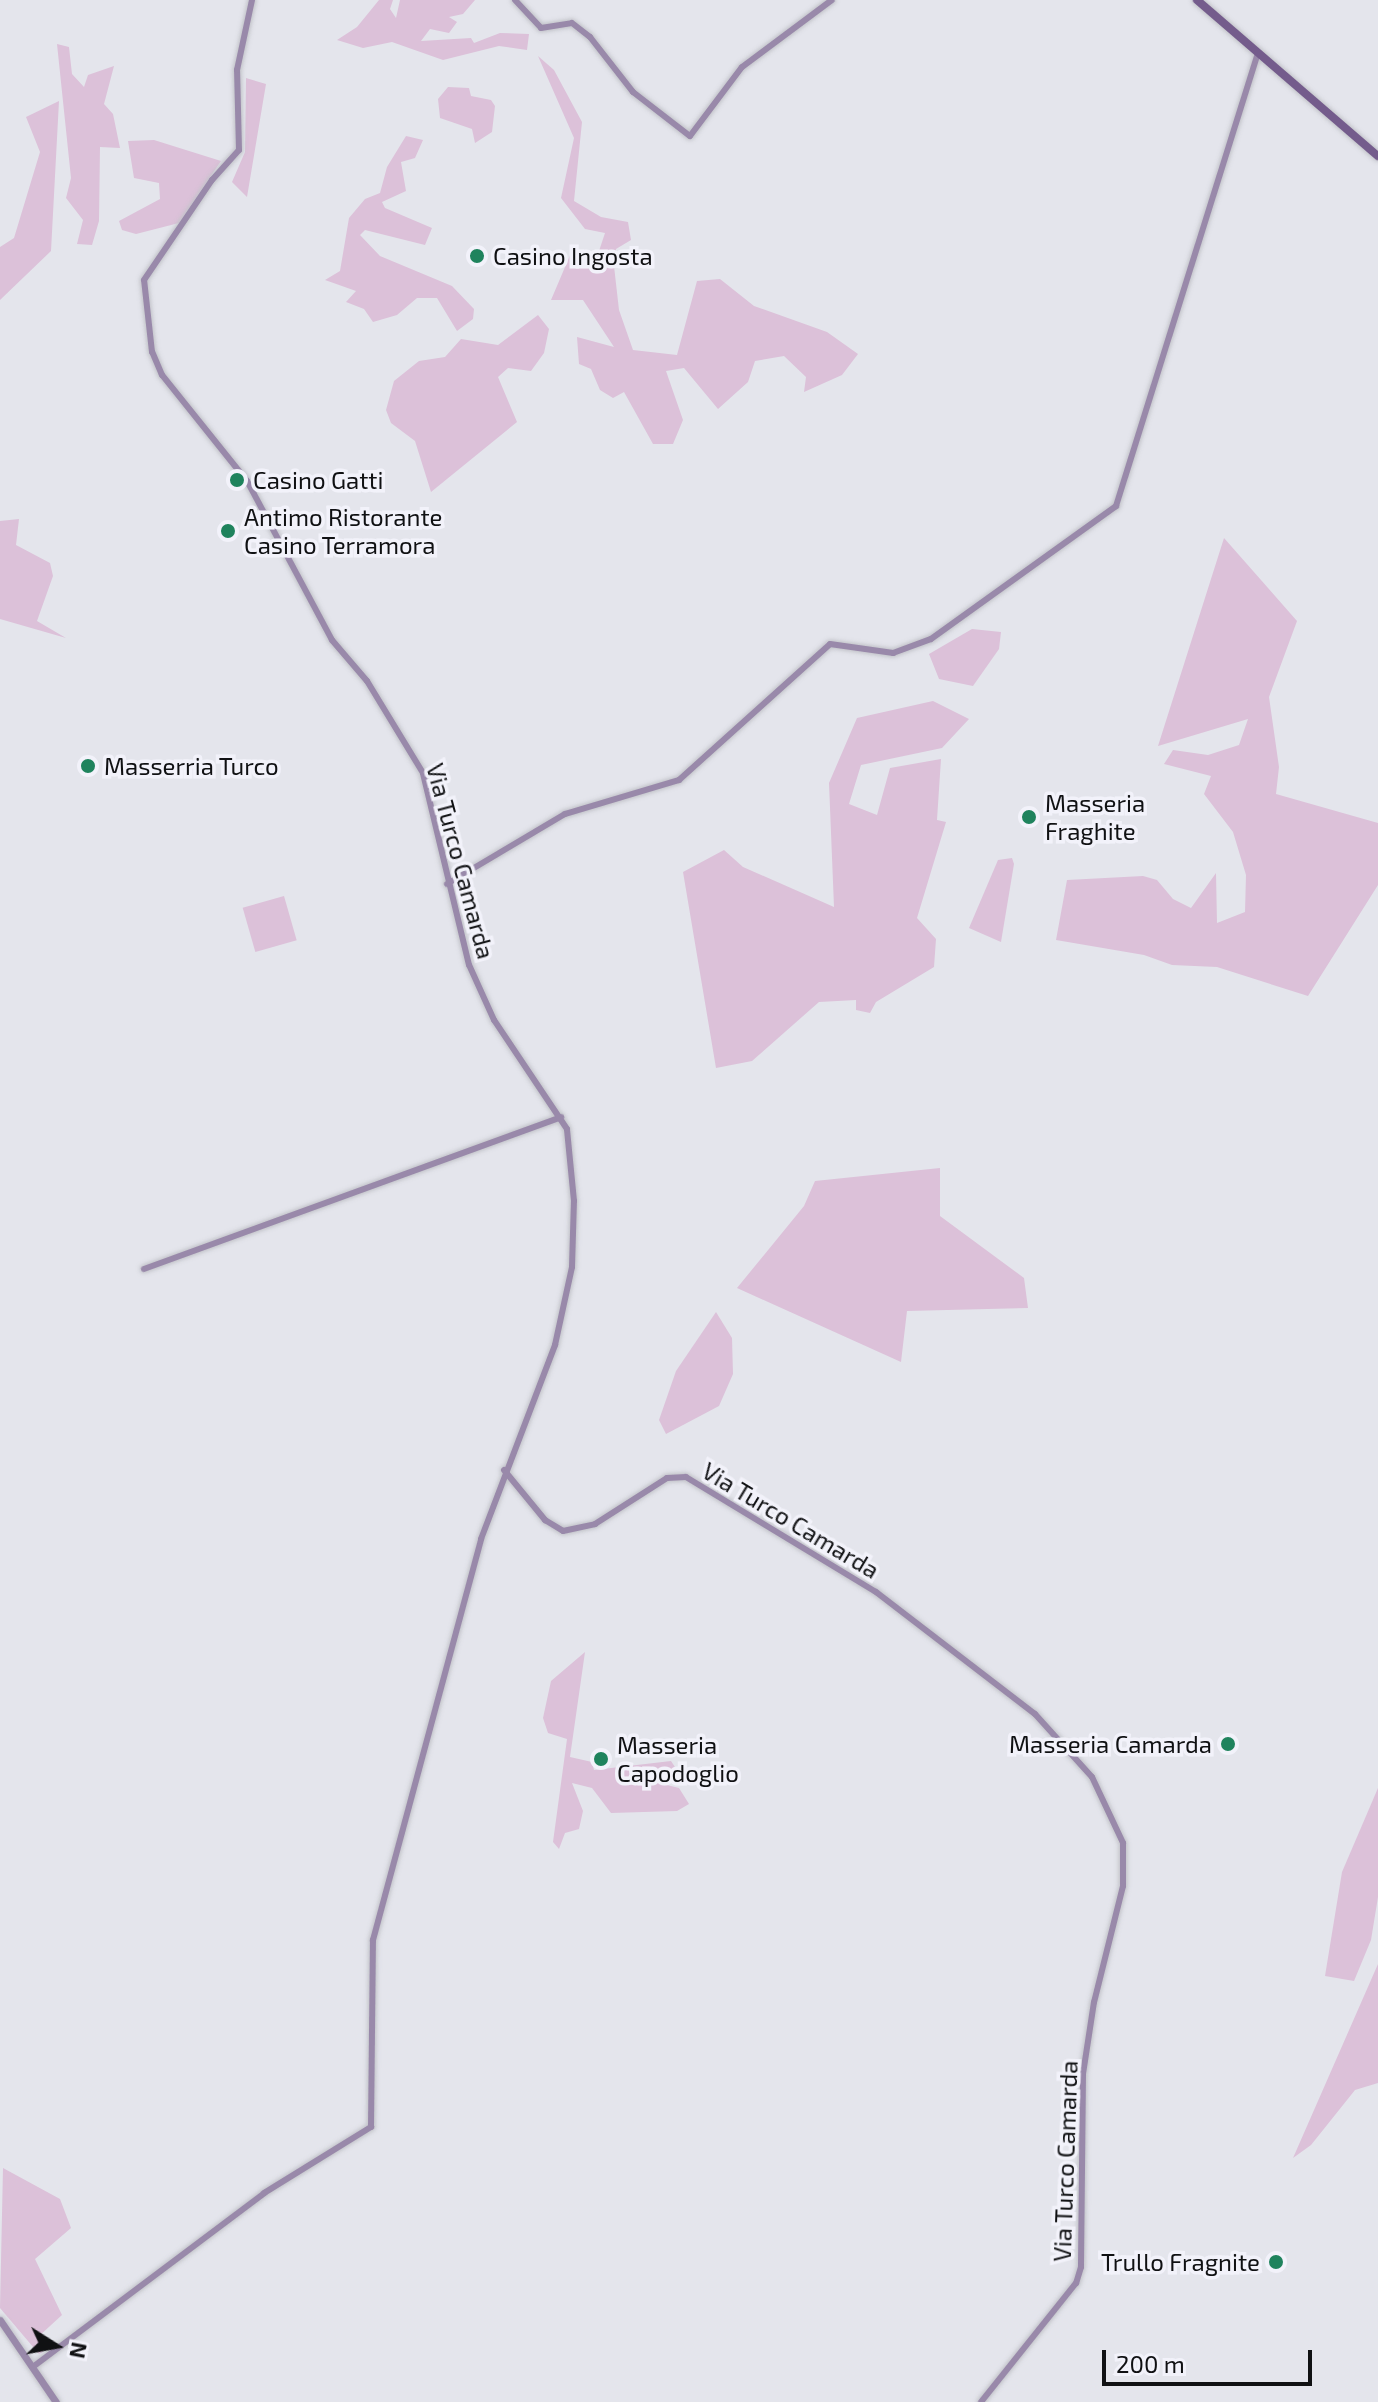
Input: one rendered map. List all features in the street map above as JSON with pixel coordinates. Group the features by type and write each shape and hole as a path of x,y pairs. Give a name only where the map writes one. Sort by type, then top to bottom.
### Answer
{"main road":[{"path":"1197,0 1378,156"}],"street":[{"name":"Via Turco Camarda","path":"252,0 237,70 239,150 212,180 144,280 152,352 162,375 247,481 332,640 367,681 423,773 463,950 494,1020 561,1117 574,1201 572,1267 555,1345 504,1470 545,1520 563,1531 595,1524 667,1478 686,1477 876,1592 1035,1714 1082,1762 1123,1843 1123,1886 1094,2002 1083,2074 1084,2174 1076,2283 981,2402"},
{"path":"515,0 541,28 572,23 590,37 633,92 690,136 742,67 832,0"},
{"path":"447,884 565,814 679,780 830,644 893,653 931,639 1116,506 1258,53"},
{"path":"144,1269 561,1117"},
{"path":"34,2366 264,2193 371,2127 373,1940 504,1470"},
{"path":"0,2320 56,2402"}],"shaded area":[{"path":"379,0 393,0 390,9 396,18 400,0 475,0 463,14 449,17 457,22 449,33 430,29 421,41 471,38 474,43 500,33 529,34 527,50 499,46 443,60 392,42 363,48 337,40 357,27"},
{"path":"57,44 69,47 72,74 84,87 88,75 114,66 104,104 113,114 120,148 100,147 99,221 92,245 77,244 83,220 66,198 71,178"},
{"path":"538,56 554,70 582,122 574,201 601,217 628,222 631,240 616,249 614,266 619,310 633,350 677,355 697,281 720,279 754,306 827,332 858,354 842,375 804,392 806,377 784,356 755,361 748,382 718,409 684,368 666,371 683,420 673,444 653,444 624,392 613,398 600,390 591,369 579,364 577,337 614,347 583,300 551,300 571,253 598,254 605,233 585,229 561,198 574,138"},
{"path":"246,78 266,84 247,197 232,182 245,152"},
{"path":"448,87 469,88 471,96 491,100 495,106 492,132 475,143 472,129 440,118 438,99"},
{"path":"59,101 51,251 0,300 0,247 14,238 40,152 26,117"},
{"path":"406,136 423,140 415,158 401,162 406,191 382,202 385,208 432,228 425,245 365,230 360,235 380,256 452,286 474,309 473,319 457,331 437,298 417,298 397,315 373,322 364,309 346,302 356,291 325,280 340,271 349,218 365,199 380,193 387,167"},
{"path":"154,140 221,161 179,223 136,234 122,230 119,221 160,199 159,183 134,178 128,141"},
{"path":"538,315 549,329 544,353 531,371 508,368 498,377 517,422 431,492 415,441 391,423 386,410 394,381 419,361 445,357 461,339 498,345"},
{"path":"19,519 16,545 50,563 53,576 37,621 66,638 0,619 0,521"},
{"path":"1224,538 1297,621 1269,697 1279,767 1276,794 1378,823 1378,885 1308,996 1217,967 1172,965 1144,955 1056,940 1067,880 1143,876 1157,880 1173,899 1191,908 1216,873 1217,923 1245,912 1246,875 1233,832 1204,794 1211,776 1164,764 1173,750 1208,755 1239,745 1248,719 1158,746"},
{"path":"972,629 1001,632 999,649 973,686 939,679 929,654"},
{"path":"933,701 969,719 942,748 861,765 849,804 877,815 890,768 941,759 937,820 946,822 917,918 936,939 934,967 876,1002 870,1013 856,1010 856,1000 819,1002 752,1061 716,1068 683,872 724,850 743,867 834,907 829,783 857,718"},
{"path":"1012,858 1014,864 1001,942 969,928 998,860"},
{"path":"284,896 297,940 255,952 243,908"},
{"path":"940,1168 940,1216 1024,1278 1028,1308 907,1311 901,1362 737,1288 804,1206 815,1181"},
{"path":"716,1312 732,1338 733,1374 719,1406 666,1434 659,1420 676,1371"},
{"path":"585,1652 570,1757 592,1762 594,1770 671,1761 677,1770 669,1775 667,1785 679,1788 689,1804 677,1811 611,1813 592,1788 572,1783 583,1811 579,1829 565,1833 559,1849 553,1842 567,1739 548,1733 543,1718 551,1681"},
{"path":"1378,1788 1378,1897 1371,1940 1354,1981 1325,1976 1342,1872"},
{"path":"1378,1964 1378,2083 1355,2090 1311,2145 1293,2158"},
{"path":"3,2168 60,2199 71,2228 35,2259 62,2315 38,2337 43,2352 39,2354 0,2308"}],"place":[{"name":"Casino Ingosta","path":"477,256"},
{"name":"Casino Gatti","path":"237,480"},
{"name":"Antimo Ristorante Casino Terramora","path":"228,531"},
{"name":"Masserria Turco","path":"88,766"},
{"name":"Masseria Fraghite","path":"1029,817"},
{"name":"Masseria Camarda","path":"1228,1744"},
{"name":"Masseria Capodoglio","path":"601,1759"},
{"name":"Trullo Fragnite","path":"1276,2262"}]}
